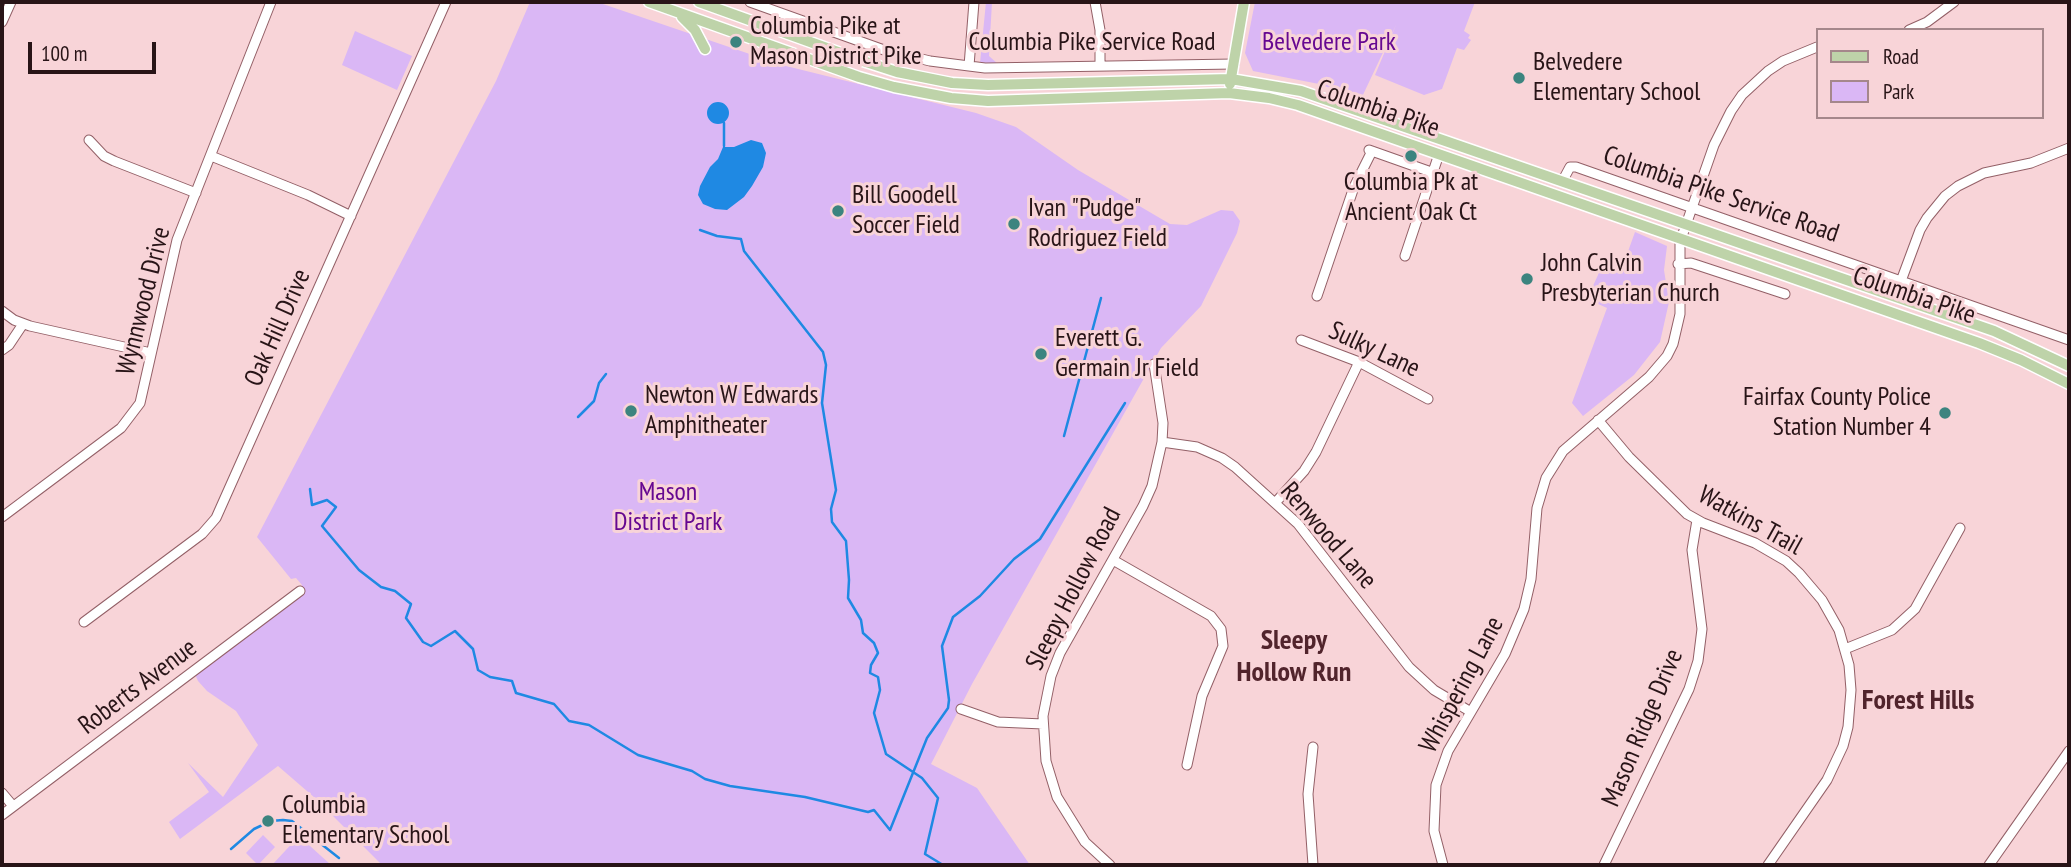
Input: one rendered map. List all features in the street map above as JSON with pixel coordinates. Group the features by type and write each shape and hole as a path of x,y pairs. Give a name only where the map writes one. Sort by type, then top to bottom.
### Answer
{"main road":[{"name":"Columbia Pike","path":"649,2 859,77 950,98 988,101 1229,93 1269,98 1979,343 2069,384"},
{"name":"Columbia Pike","path":"699,2 897,72 952,83 988,85 1231,79 1284,87 1328,99 1994,331 2069,366"},
{"path":"1229,93 1244,2"},
{"path":"671,10 688,21 705,49"}],"street":[{"path":"2,22 11,2"},
{"name":"Wynnwood Drive","path":"2,517 127,421 140,403 170,262 271,2"},
{"name":"Oak Hill Drive","path":"85,622 202,534 216,517 446,2"},
{"name":"Columbia Pike Service Road","path":"750,2 884,50 930,61 969,66 985,68 1234,64"},
{"path":"969,66 974,2"},
{"path":"1094,2 1100,30 1100,66"},
{"path":"1914,28 1927,22 1954,2"},
{"name":"Whispering Lane","path":"1443,865 1434,824 1436,785 1448,751 1505,654 1524,609 1531,579 1537,508 1546,478 1563,451 1649,377 1667,356 1678,330 1680,314 1678,264 1681,238 1721,128 1742,95 1776,66 1815,48"},
{"path":"89,140 104,156 114,161 196,193"},
{"path":"1901,281 1920,230 1935,207 1952,191 1984,173 2031,163 2069,148"},
{"path":"1317,296 1354,187 1370,150 1434,173"},
{"path":"1405,256 1439,155"},
{"path":"211,156 298,190 351,216"},
{"name":"Columbia Pike Service Road","path":"1563,180 1570,167 1576,167 2069,340"},
{"path":"1678,264 1691,263 1785,294"},
{"path":"2,311 23,324 151,353"},
{"path":"2,350 9,345 23,324"},
{"name":"Sulky Lane","path":"1301,340 1359,362 1428,399"},
{"path":"1275,503 1297,479 1316,452 1359,362"},
{"path":"1154,364 1161,404 1162,442"},
{"name":"Watkins Trail","path":"1598,420 1629,457 1675,503 1697,520 1755,543 1786,561 1812,586 1839,630 1845,649 1851,690 1848,727 1843,746 1827,780 1768,865"},
{"name":"Renwood Lane","path":"1162,442 1197,447 1223,458 1275,503 1312,542 1409,667 1434,690 1471,712"},
{"name":"Sleepy Hollow Road","path":"1110,865 1085,842 1060,804 1046,761 1043,724 1046,694 1060,653 1152,486 1162,442"},
{"name":"Mason Ridge Drive","path":"1604,865 1689,689 1698,662 1702,629 1692,550 1697,520"},
{"path":"1845,649 1892,630 1909,615 1924,597 1960,528"},
{"path":"1113,560 1211,616 1221,629 1223,646 1202,696 1187,765"},
{"name":"Roberts Avenue","path":"2,815 300,592"},
{"path":"961,709 998,722 1043,724"},
{"path":"1313,747 1308,794 1313,865"},
{"path":"1993,864 2069,751"},
{"path":"2,793 13,806"}],"green space":[{"name":"Mason District Park","path":"530,2 597,2 782,65 976,113 1016,127 1078,170 1170,224 1187,225 1221,210 1233,211 1240,221 1237,233 1201,306 1161,348 972,684 931,764 977,788 1030,865 382,865 315,798 278,766 180,839 169,822 209,792 188,763 223,797 258,745 236,711 207,691 194,672 220,646 293,603 300,591 302,585 296,578 291,579 257,537 496,81"},
{"path":"986,2 992,2 989,56 998,64 980,63"},
{"name":"Belvedere Park","path":"1255,2 1475,2 1464,31 1470,35 1468,38 1471,40 1464,50 1457,48 1442,89 1424,95 1375,75 1396,25 1361,99 1319,84 1253,71 1245,53"},
{"path":"355,31 412,56 397,90 342,65"},
{"path":"1635,232 1667,246 1664,270 1669,302 1660,342 1634,375 1583,416 1572,403 1607,308 1587,299 1603,264 1621,271"},
{"path":"263,835 275,847 258,865 246,853"},
{"path":"299,836 331,865 272,865"}],"water":[{"path":"718,102 726,105 729,113 726,121 718,124 710,121 707,113 710,105"},
{"path":"751,140 762,143 766,153 763,167 744,197 727,210 703,204 698,195 700,186 723,147 734,147"}],"waterway":[{"path":"724,123 724,146"},
{"path":"700,230 717,236 741,239 744,251 823,352 826,365 822,403 836,490 831,509 832,522 846,541 848,598 861,620 863,633 874,643 878,653 870,673 878,677 880,690 874,713 886,754 922,778 938,798 925,854 943,865"},
{"path":"1064,436 1101,298"},
{"path":"578,417 594,401 599,383 606,374"},
{"path":"310,489 312,505 327,500 336,507 322,526 359,570 381,587 395,591 411,604 406,618 423,642 431,646 455,631 473,649 478,670 490,677 512,681 516,693 554,704 569,721 589,725 638,755 730,786 805,797 868,812 874,810 890,830 927,738 948,708 942,646 953,617 980,596 1014,559 1040,539 1125,403"},
{"path":"231,849 254,829 271,821 283,820 292,821 339,858"}],"place":[{"name":"Columbia Pike at Mason District Pike","path":"736,42"},
{"name":"Belvedere Elementary School","path":"1519,78"},
{"name":"Columbia Pk at Ancient Oak Ct","path":"1411,156"},
{"name":"Bill Goodell Soccer Field","path":"838,211"},
{"name":"Ivan \"Pudge\" Rodriguez Field","path":"1014,224"},
{"name":"John Calvin Presbyterian Church","path":"1527,279"},
{"name":"Everett G. Germain Jr Field","path":"1041,354"},
{"name":"Newton W Edwards Amphitheater","path":"631,411"},
{"name":"Fairfax County Police Station Number 4","path":"1945,413"},
{"name":"Columbia Elementary School","path":"268,821"}],"district":[{"name":"Sleepy Hollow Run","path":"1294,657"},
{"name":"Forest Hills","path":"1918,701"}]}
